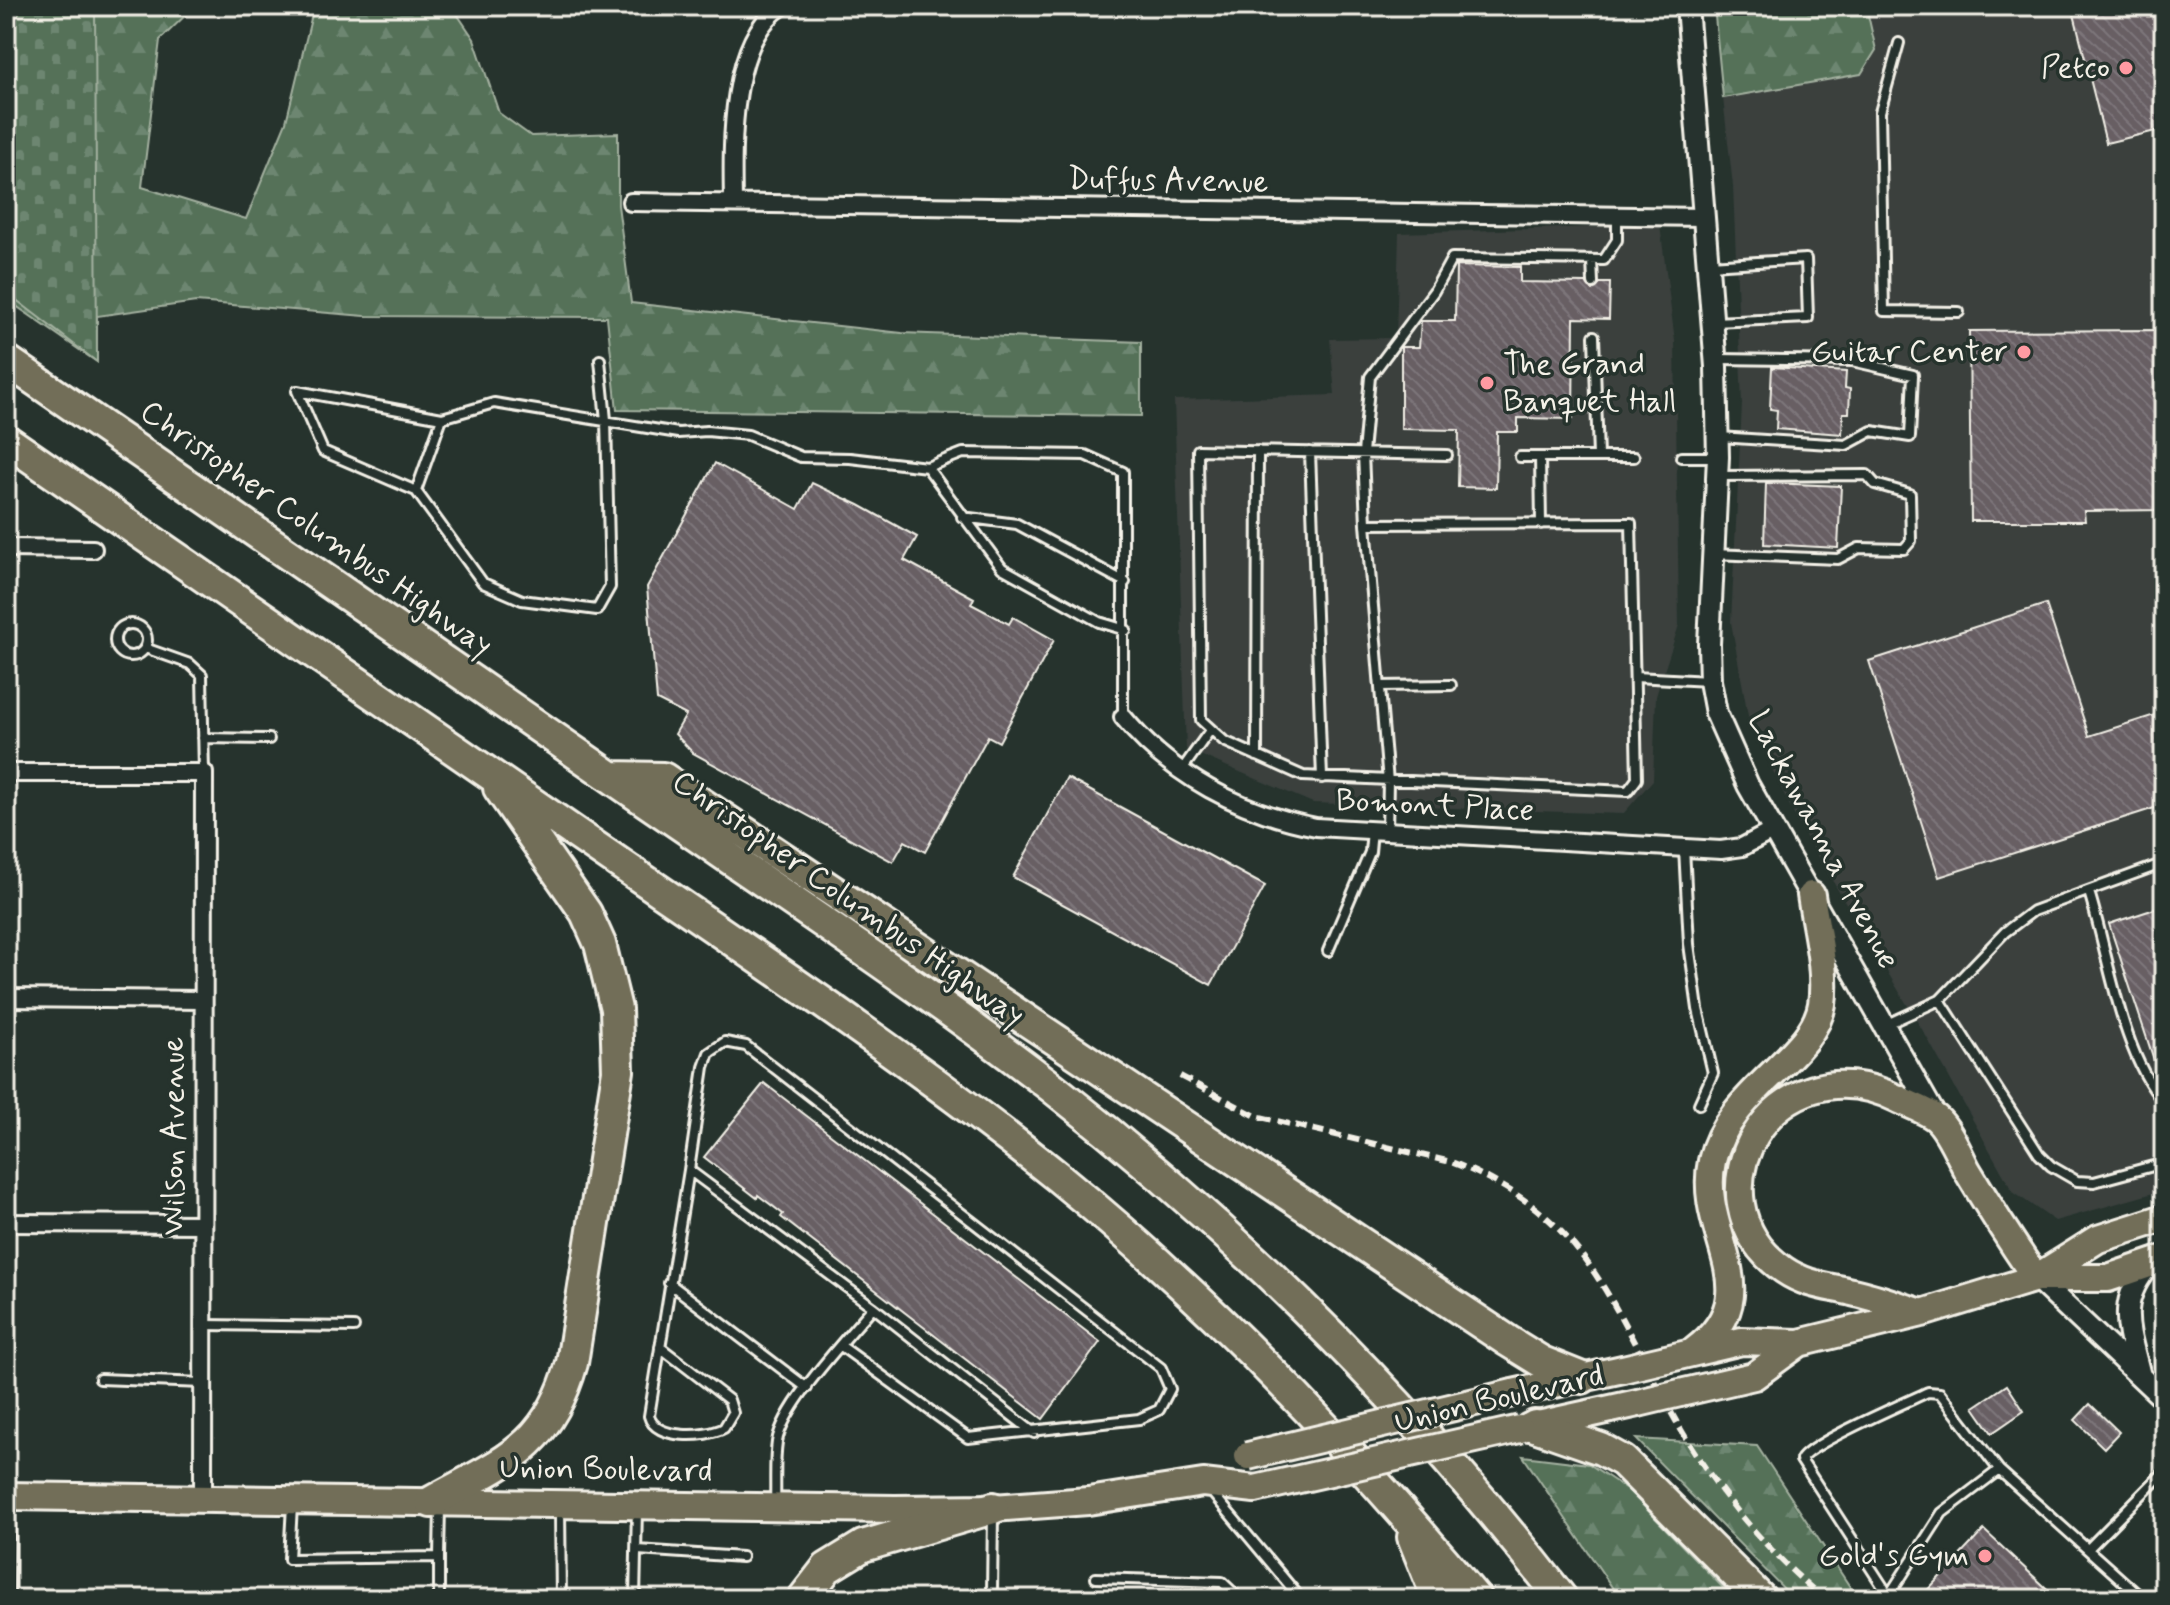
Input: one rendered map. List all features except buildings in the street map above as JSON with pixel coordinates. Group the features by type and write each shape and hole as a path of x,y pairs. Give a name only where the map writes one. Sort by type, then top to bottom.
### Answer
{"highway":[{"name":"Christopher Columbus Highway","path":"6,360 995,1044 1170,1185 1282,1286 1387,1391 1461,1472 1562,1599"},
{"path":"6,440 882,1045 1061,1180 1229,1329 1403,1513 1476,1599"},
{"path":"435,1502 527,1445 556,1408 572,1363 618,1071 616,1009 609,974 591,923 487,772"},
{"path":"612,777 663,778 1508,1341 1542,1362 1582,1378"},
{"path":"1527,1428 1601,1449 1623,1461 1761,1599"},
{"path":"803,1599 827,1568 863,1546 993,1508"},
{"path":"1403,1513 1438,1599"}],"main road":[{"path":"1678,1356 1718,1330 1732,1296 1710,1190 1711,1162 1720,1136 1750,1093 1804,1039 1822,1006 1823,977 1811,895"},
{"path":"1922,1313 1853,1292 1809,1284 1782,1269 1754,1238 1744,1215 1741,1190 1748,1150 1762,1123 1788,1100 1810,1089 1834,1083 1867,1086 1937,1119"},
{"name":"Lackawanna Avenue","path":"1937,1119 1993,1214 2036,1278"},
{"name":"Union Boulevard","path":"1203,1483 1248,1456 1513,1393 1742,1341 1799,1343 1922,1313 2036,1278 2098,1239 2164,1218"},
{"name":"Union Boulevard","path":"2036,1278 2108,1278 2158,1261"},
{"name":"Union Boulevard","path":"8,1496 993,1508 1088,1501 1203,1483 1255,1489 1754,1376 1799,1343"}],"street":[{"path":"733,202 734,110 750,51 773,12 782,6"},
{"name":"Lackawanna Avenue","path":"1687,6 1715,359 1718,457 1712,554 1710,681 1716,713 1731,751 1774,830 1937,1119"},
{"name":"Duffus Avenue","path":"631,202 1703,217"},
{"path":"6,548 93,549"},
{"name":"Bomont Place","path":"1123,717 1139,737 1181,772 1268,816 1316,827 1721,850 1742,847 1774,830"},
{"path":"6,773 204,773"},
{"name":"Wilson Avenue","path":"203,1499 204,773"},
{"path":"6,998 202,1000"},
{"path":"6,1223 202,1224"},
{"path":"2140,1376 2127,1306 2134,1284 2158,1261"},
{"path":"2036,1278 2164,1399"}],"lane":[{"path":"1899,43 1880,112 1884,311 1959,312"},
{"path":"1328,951 1379,831 1388,782 1366,524 1363,453 1370,377 1434,291 1452,258 1604,260 1617,240 1617,217"},
{"path":"1707,265 1806,259 1808,318 1712,322"},
{"path":"1592,260 1593,283"},
{"path":"1594,336 1598,457"},
{"path":"1681,457 1718,457 1846,445 1872,431 1910,437 1913,375 1852,361 1715,359"},
{"path":"600,360 606,420 610,587 597,610 522,600 483,583 416,491 323,451 297,391 442,418 494,403 606,420 678,433 707,431 748,435 801,457 850,458 927,467 963,453 1085,455 1123,472 1126,630 1123,717"},
{"path":"416,491 442,418"},
{"path":"1366,524 1631,523 1637,779 1628,791 1303,776 1224,741 1201,720 1198,450 1447,455"},
{"path":"1257,756 1258,451"},
{"path":"1310,452 1322,778"},
{"path":"1520,457 1634,457"},
{"path":"1540,457 1541,524"},
{"path":"1712,554 1838,559 1859,548 1904,549 1911,541 1913,500 1910,494 1875,484 1867,475 1718,457"},
{"path":"927,467 1002,568 1099,622 1126,630"},
{"path":"962,517 1017,524 1125,582"},
{"path":"145,648 190,664 202,675 204,773"},
{"path":"1635,677 1710,681"},
{"path":"1380,686 1451,685"},
{"path":"1181,772 1211,729"},
{"path":"203,738 269,739"},
{"path":"1684,848 1689,944 1698,1009 1713,1073 1699,1104"},
{"path":"1884,1025 1940,1000 2005,932 2033,911 2089,892 2102,883 2164,863"},
{"path":"2089,892 2106,944 2117,1000 2148,1084 2164,1102"},
{"path":"1940,1000 2039,1154 2051,1166 2077,1181 2094,1182 2164,1163"},
{"path":"660,1347 729,1400 733,1413 724,1428 708,1433 662,1432 653,1426 649,1416 669,1283 706,1059 719,1045 739,1042 1161,1368 1170,1382 1166,1403 1150,1416 1034,1433 968,1438 841,1346"},
{"path":"689,1170 873,1307 1034,1433"},
{"path":"669,1283 807,1388"},
{"path":"775,1505 777,1440 807,1388 873,1307"},
{"path":"202,1325 354,1327"},
{"path":"100,1379 203,1383"},
{"path":"1999,1470 1942,1513 1892,1591 1887,1593 1801,1460 1807,1451 1933,1391 1943,1397 1999,1470 2143,1599"},
{"path":"2089,1548 2164,1472"},
{"path":"1203,1483 1301,1599"},
{"path":"8,1496 9,1599"},
{"path":"292,1500 289,1559 439,1557"},
{"path":"435,1502 439,1599"},
{"path":"560,1504 561,1599"},
{"path":"635,1599 637,1505"},
{"path":"992,1593 993,1508"},
{"path":"638,1550 742,1557"},
{"path":"1096,1578 1222,1582 1240,1599"}],"shaded area":[{"path":"1866,6 2164,6 2164,1190 2055,1221 2013,1192 1926,1036 1800,827 1749,721 1731,622 1742,404 1733,186 1723,98 1861,74 1876,50"},
{"path":"1660,225 1675,341 1679,625 1656,696 1653,780 1623,814 1313,803 1186,749 1174,400 1335,395 1330,339 1396,338 1399,233"}],"green space":[{"path":"6,6 195,6 160,40 142,187 246,219 286,122 314,6 388,6 455,11 474,39 499,113 531,136 618,133 618,205 631,303 902,333 1141,342 1141,416 617,410 607,317 365,316 196,302 97,316 97,362 6,299"},
{"path":"6,6 95,6 97,362 6,292"},
{"path":"1714,6 1866,6 1876,50 1861,74 1723,98"},
{"path":"1636,1439 1757,1446 1858,1599 1794,1599"},
{"path":"1523,1456 1589,1464 1628,1490 1734,1599 1620,1599"}],"railway":[{"path":"1180,1076 1256,1116 1451,1162 1498,1184 1536,1209 1566,1236 1590,1267 1612,1301 1676,1421 1724,1494 1761,1539 1824,1599"}],"place":[{"name":"Petco","path":"2126,68"},
{"name":"Guitar Center","path":"2024,352"},
{"name":"The Grand Banquet Hall","path":"1487,383"},
{"name":"Gold's Gym","path":"1985,1556"}]}
